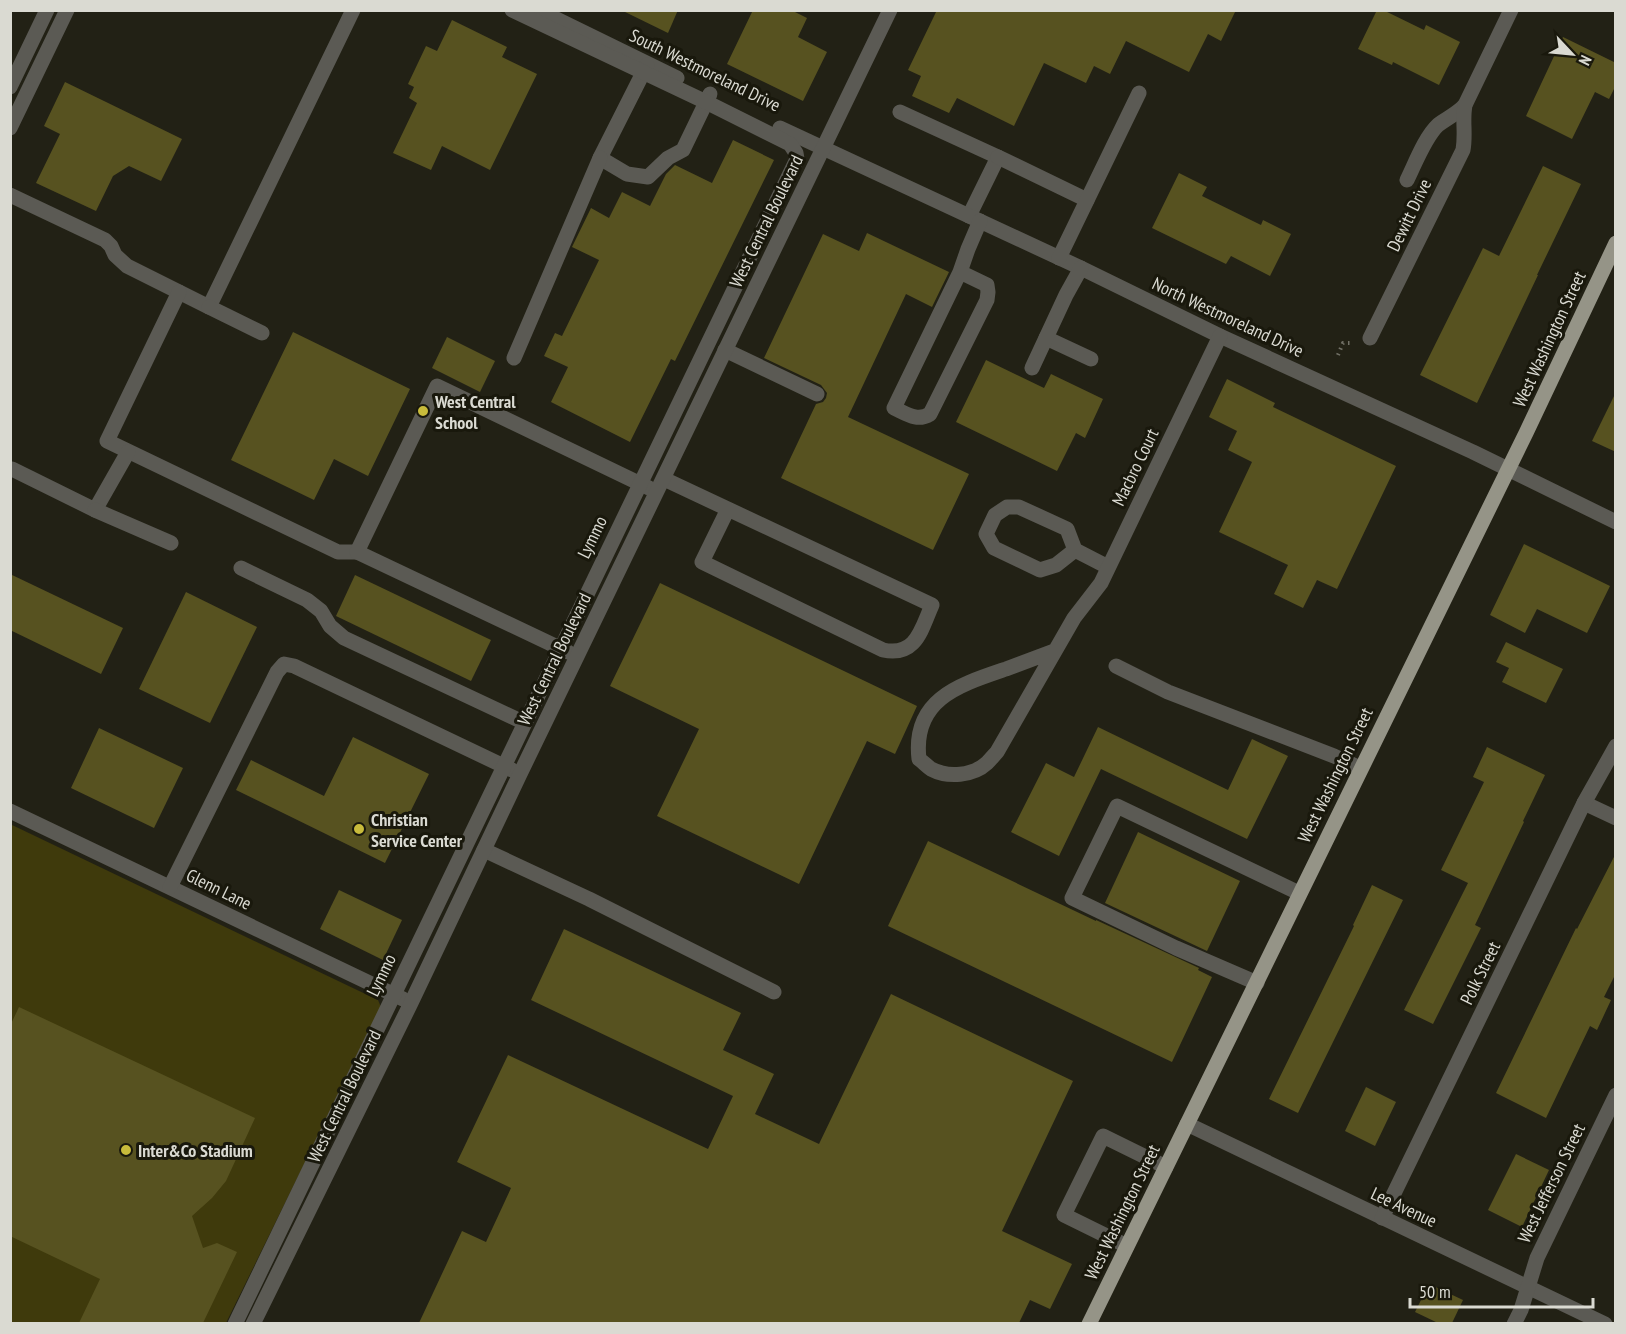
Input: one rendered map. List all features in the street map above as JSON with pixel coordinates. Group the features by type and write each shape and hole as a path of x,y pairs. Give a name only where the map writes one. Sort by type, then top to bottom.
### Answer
{"main road":[{"name":"West Washington Street","path":"1089,1323 1509,469 1616,243"}],"street":[{"path":"10,87 47,10"},
{"path":"10,128 67,10"},
{"path":"209,307 353,10"},
{"path":"512,10 646,69 600,158 514,358"},
{"name":"South Westmoreland Drive","path":"538,10 646,69 823,148"},
{"name":"West Central Boulevard","path":"254,1323 890,10"},
{"name":"Dewitt Drive","path":"1370,338 1463,150 1466,135 1463,116 1466,105 1511,10"},
{"path":"1059,258 1138,93"},
{"path":"600,158 627,174 648,177 668,158 683,150 708,98"},
{"name":"Lymmo","path":"235,1323 797,159 790,144 708,98"},
{"name":"Dewitt Drive","path":"1407,180 1428,138 1437,126 1466,105"},
{"path":"900,112 1087,200"},
{"name":"North Westmoreland Drive","path":"823,148 1081,268 1220,336 1509,469 1616,522"},
{"path":"960,272 987,285 987,300 930,414 924,418 917,418 894,408 960,272 975,219 998,157"},
{"path":"10,195 105,240 123,263 262,333"},
{"path":"1032,368 1081,268"},
{"path":"179,292 107,441 338,552 357,552 577,657"},
{"name":"Macbro Court","path":"1054,651 960,686 944,695 929,711 919,732 919,759 931,769 945,774 961,774 975,771 986,764 997,752 1054,651 1079,611 1101,583 1220,336"},
{"path":"1046,338 1091,359"},
{"path":"725,350 817,394"},
{"path":"357,552 437,386 640,483 661,485 728,509 932,605 915,642 909,648 900,651 883,650 702,562 728,509"},
{"path":"95,510 128,452"},
{"path":"12,469 95,510 171,543"},
{"path":"1075,550 1056,565 1040,570 994,548 986,534 994,515 1007,507 1019,507 1068,529 1075,550 1108,567"},
{"path":"241,568 307,600 321,611 330,626 344,638 525,723"},
{"path":"170,887 277,672 284,664 294,666 520,774"},
{"path":"1116,666 1168,692 1323,751 1360,768"},
{"name":"Polk Street","path":"1382,1218 1584,803 1616,746"},
{"path":"1584,803 1616,818"},
{"path":"1257,983 1176,948 1072,898 1117,806 1299,893"},
{"name":"Glenn Lane","path":"10,811 411,1003"},
{"path":"484,850 589,899 774,992"},
{"name":"West Jefferson Street","path":"1514,1323 1521,1310 1537,1258 1616,1095"},
{"name":"Lee Avenue","path":"1187,1124 1605,1323"},
{"path":"1127,1246 1064,1215 1103,1136 1166,1167"}],"shaded area":[{"path":"10,824 378,1000 381,1007 376,1018 226,1323 11,1323"}],"building":[{"path":"621,10 678,10 668,33"},
{"path":"753,10 791,10 807,18 798,37 827,52 803,101 727,64"},
{"path":"937,10 1236,10 1221,41 1208,34 1189,72 1126,41 1110,74 1094,66 1086,83 1044,63 1014,126 957,98 949,113 912,96 921,76 908,70"},
{"path":"1377,10 1383,10 1424,30 1426,25 1460,42 1439,85 1393,62 1392,65 1358,49"},
{"path":"452,20 507,47 502,57 537,74 490,170 442,146 431,170 393,153 417,103 409,98 414,87 408,84 426,46 437,51"},
{"path":"1563,37 1616,63 1616,85 1609,99 1595,92 1572,139 1526,116"},
{"path":"65,82 182,139 161,181 129,166 113,176 96,211 36,183 60,134 44,126"},
{"path":"733,140 774,160 675,361 671,359 630,442 551,402 568,367 544,356 555,333 562,336 599,260 572,247 591,208 609,218 622,192 650,206 666,174 675,165 712,183"},
{"path":"1543,166 1581,184 1477,403 1420,375 1483,248 1499,256"},
{"path":"1179,173 1207,187 1202,196 1261,225 1263,220 1291,234 1270,276 1231,256 1226,264 1152,228"},
{"path":"867,233 949,272 932,307 906,294 848,417 969,474 933,550 781,478 816,404 823,402 827,393 821,385 764,358 823,234 859,251"},
{"path":"293,332 410,389 368,476 334,459 314,500 231,460"},
{"path":"447,337 495,361 480,392 432,368"},
{"path":"986,360 1044,388 1051,374 1103,399 1085,438 1076,433 1057,471 956,422"},
{"path":"1227,379 1275,403 1273,407 1396,466 1337,589 1317,580 1303,608 1274,594 1288,565 1219,532 1252,462 1228,450 1237,431 1209,417"},
{"path":"1616,392 1616,452 1592,441"},
{"path":"1524,544 1610,586 1587,633 1537,609 1525,633 1490,615"},
{"path":"10,574 123,628 101,674 10,630"},
{"path":"355,575 491,640 471,681 336,616"},
{"path":"660,583 917,706 895,754 867,741 799,884 657,816 699,729 610,686"},
{"path":"186,592 257,627 210,723 139,689"},
{"path":"1506,642 1563,669 1546,703 1502,682 1509,668 1496,662"},
{"path":"1098,727 1228,790 1252,739 1288,756 1247,839 1101,769 1059,856 1011,832 1046,763 1074,777"},
{"path":"99,728 183,768 154,828 71,788"},
{"name":"Christian Service Center","path":"353,737 429,774 385,863 236,790 251,760 324,796"},
{"path":"1487,747 1545,775 1475,925 1481,928 1433,1024 1404,1010 1468,883 1441,870 1484,782 1473,777"},
{"path":"1138,832 1240,881 1207,951 1105,903"},
{"path":"928,841 1199,968 1198,970 1212,977 1172,1062 888,926"},
{"path":"1616,853 1616,973 1604,997 1611,1000 1597,1030 1590,1026 1546,1118 1496,1093 1576,928"},
{"path":"1372,885 1403,900 1298,1113 1269,1099"},
{"path":"339,890 402,920 383,960 320,929"},
{"path":"564,929 741,1013 723,1050 774,1074 755,1114 819,1144 891,994 1073,1081 1002,1231 1072,1264 1050,1309 1030,1300 1019,1323 419,1323 462,1231 486,1242 511,1188 457,1162 508,1055 708,1149 733,1096 531,1000"},
{"name":"Inter&Co Stadium","path":"19,1007 255,1118 226,1181 212,1198 192,1216 203,1248 217,1243 237,1252 203,1323 79,1323 100,1279 10,1236 10,1026"},
{"path":"1366,1087 1396,1102 1375,1146 1345,1131"},
{"path":"1516,1154 1549,1170 1522,1227 1488,1210"},
{"path":"1429,1284 1463,1300 1452,1323 1438,1323 1415,1312"}],"place":[{"name":"West Central School","path":"423,411"},
{"name":"Christian Service Center","path":"359,829"},
{"name":"Inter&Co Stadium","path":"126,1150"}]}
